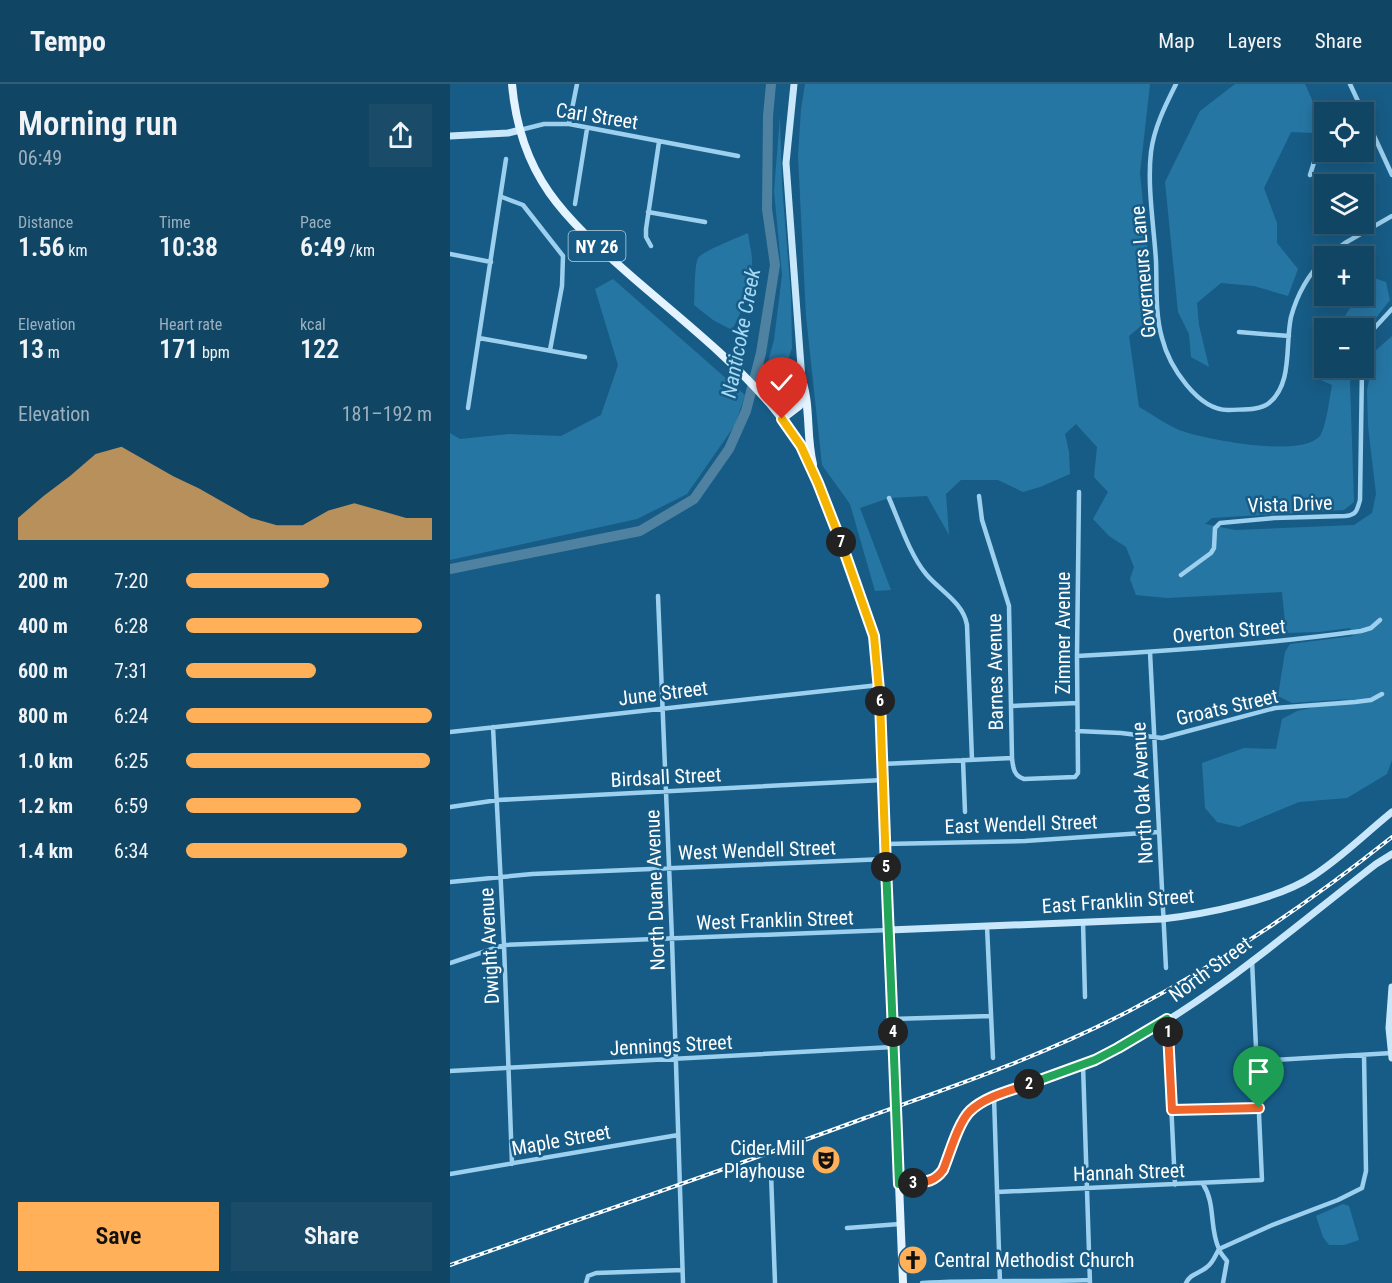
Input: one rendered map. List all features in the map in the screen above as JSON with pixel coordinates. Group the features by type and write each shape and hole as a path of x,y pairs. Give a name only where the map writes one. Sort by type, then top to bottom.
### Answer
{"main road":[{"name":"NY 26","path":"512,84 520,130 532,164 571,222 739,371 776,411 801,446 818,483 868,618 875,645 879,685 903,1283"},
{"path":"802,380 806,392 811,456 818,483"},
{"path":"776,411 796,397 802,380"},
{"path":"782,419 802,402 806,392"}],"street":[{"path":"569,124 577,84"},
{"path":"794,84 786,164 802,380"},
{"name":"Governeurs Lane","path":"1176,84 1156,130 1150,169 1160,331 1167,353 1180,376 1194,393 1207,404 1222,410 1252,409 1267,405 1281,387 1285,377 1289,336 1296,302 1303,286 1314,273"},
{"path":"1350,84 1358,102"},
{"name":"Carl Street","path":"450,136 508,133 544,124 569,124 738,156"},
{"path":"575,204 587,129"},
{"path":"1374,141 1392,176"},
{"path":"651,246 646,237 659,142"},
{"path":"468,408 506,159"},
{"path":"1310,175 1314,162"},
{"path":"502,197 523,206 530,212 563,256 562,286 550,350"},
{"path":"648,212 705,222"},
{"name":"Governeurs Lane","path":"1341,246 1392,216"},
{"path":"450,254 491,262"},
{"path":"1374,328 1392,309"},
{"path":"1239,332 1289,336"},
{"path":"479,338 585,357"},
{"name":"Vista Drive","path":"1181,575 1214,548 1215,528 1220,523 1274,518 1345,516 1357,513 1360,500 1362,378"},
{"name":"Zimmer Avenue","path":"1019,777 1024,779 1075,777 1078,773 1079,492"},
{"name":"Barnes Avenue","path":"979,496 982,520 1009,606 1012,758 1013,768 1019,777"},
{"path":"889,498 919,565 965,615 972,760"},
{"name":"North Duane Avenue","path":"658,596 670,868 683,1283"},
{"name":"Overton Street","path":"1077,656 1286,641 1361,631 1371,628 1380,620"},
{"name":"North Oak Avenue","path":"1150,652 1166,968"},
{"name":"June Street","path":"450,732 879,685"},
{"name":"Groats Street","path":"1077,731 1121,733 1154,738 1275,708 1371,700 1382,694"},
{"path":"1011,706 1077,703"},
{"name":"Dwight Avenue","path":"493,726 512,1164"},
{"path":"882,764 1012,758"},
{"path":"963,760 965,812"},
{"name":"Birdsall Street","path":"450,807 498,800 883,780"},
{"name":"East Franklin Street","path":"889,930 1162,919 1204,912 1277,894 1315,876 1392,812"},
{"name":"East Wendell Street","path":"885,844 1025,841 1158,832"},
{"name":"North Street","path":"899,1184 925,1182 938,1176 943,1170 963,1121 969,1112 981,1103 1083,1065 1118,1048 1167,1019 1223,983 1392,854"},
{"name":"West Wendell Street","path":"450,882 670,868 886,859"},
{"path":"1083,922 1085,997"},
{"path":"987,926 993,1058"},
{"name":"West Franklin Street","path":"450,963 504,945 889,930"},
{"path":"1172,1110 1259,1108 1252,960"},
{"path":"1257,1061 1392,1055 1389,1028 1392,987"},
{"path":"892,1019 991,1016"},
{"path":"1167,1019 1175,1185"},
{"name":"Jennings Street","path":"450,1071 893,1047"},
{"path":"1186,1283 1187,1279 1205,1269 1212,1262 1218,1249 1362,1188 1366,1171 1364,1055"},
{"path":"922,1283 987,1280 1090,1282 1083,1065"},
{"path":"994,1097 1000,1282"},
{"name":"Hannah Street","path":"997,1192 1262,1180 1259,1108"},
{"name":"Maple Street","path":"450,1174 678,1135"},
{"path":"771,1173 776,1283"},
{"path":"1203,1184 1209,1194 1218,1249 1227,1261 1223,1283"},
{"path":"847,1228 900,1224"},
{"path":"586,1283 588,1276 596,1273 682,1270"}],"shaded area":[{"path":"805,84 1150,84 1140,173 1154,315 1129,336 1139,407 1174,428 1191,434 1254,445 1296,446 1312,442 1321,434 1325,425 1332,385 1316,378 1351,378 1354,502 1344,510 1212,518 1205,524 1235,530 1354,525 1372,513 1376,494 1368,426 1367,390 1369,378 1374,378 1375,351 1392,336 1392,760 1387,774 1347,798 1299,802 1239,827 1217,822 1205,808 1202,763 1244,748 1276,749 1282,719 1297,711 1349,699 1292,703 1278,696 1285,652 1290,644 1353,636 1350,628 1286,633 1282,592 1167,598 1136,595 1130,579 1134,567 1126,547 1109,536 1093,519 1108,492 1094,477 1097,447 1076,424 1065,434 1070,474 1023,492 998,480 961,480 946,494 949,535 927,496 889,498 860,508 891,590 875,591 850,504 822,465 806,316 798,156"},
{"path":"1235,84 1305,84 1314,104 1314,133 1291,132 1264,188 1277,223 1277,243 1298,269 1288,296 1254,286 1221,283 1197,303 1199,325 1209,367 1191,357 1189,334 1178,312 1165,182 1200,111"},
{"path":"780,116 792,348 780,384 775,390 764,376 774,340 782,275 774,191"},
{"path":"748,233 752,258 751,279 732,330 713,320 694,305 695,274 698,258 701,255"},
{"path":"1374,278 1386,282 1390,300 1374,320 1374,318 1344,318 1351,306 1374,306"},
{"path":"613,279 745,395 735,425 687,494 637,519 450,560 450,433 460,439 509,434 561,436 601,415 618,365 595,289"},
{"path":"1343,1204 1349,1206 1359,1240 1344,1245 1329,1245 1323,1237 1316,1216"}],"waterway":[{"name":"Nanticoke Creek","path":"450,569 640,531 694,499 729,449 746,411 761,353 775,265 767,209 768,116 771,84"}],"railway":[{"path":"450,1265 932,1094 1066,1041 1131,1010 1233,951 1330,885 1392,837"}],"place":[{"name":"Cider Mill Playhouse","path":"826,1160"},
{"name":"Central Methodist Church","path":"913,1260"}],"route":[{"path":"782,419 801,446 818,483 854,576 874,636 879,685 899,1184 925,1182 938,1176 943,1170 963,1121 969,1112 981,1103 1095,1060 1167,1019 1172,1110 1259,1108"}]}
